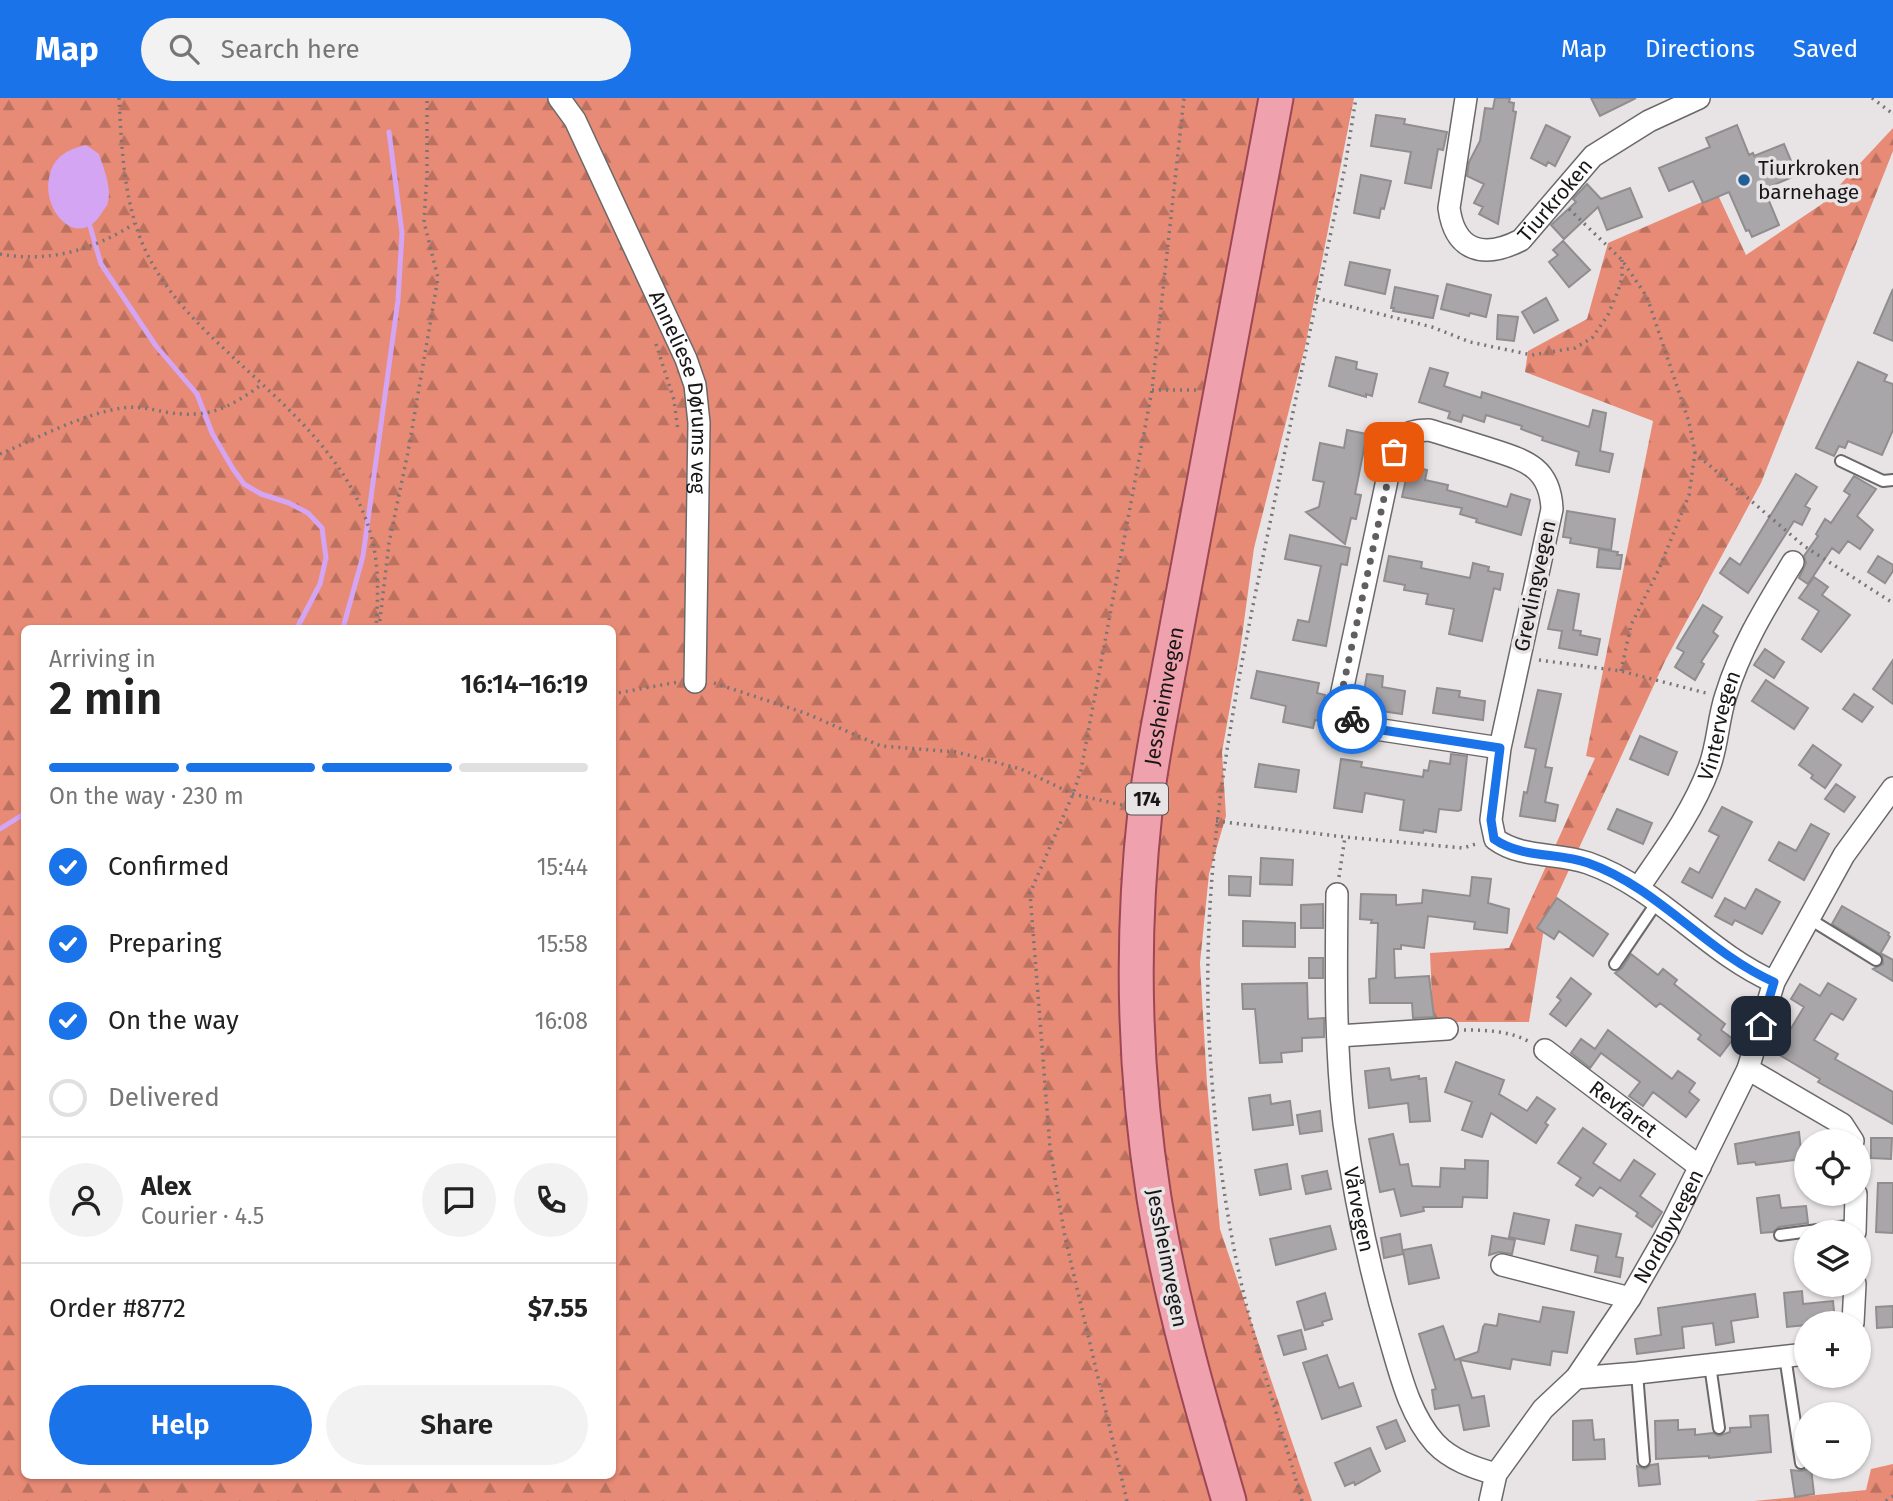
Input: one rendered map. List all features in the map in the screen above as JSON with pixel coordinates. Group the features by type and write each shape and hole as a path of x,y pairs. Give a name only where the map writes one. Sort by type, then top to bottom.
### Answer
{"main road":[{"name":"Jessheimvegen","path":"1229,1501 1183,1339 1154,1197 1139,1053 1137,926 1145,810 1174,631 1276,98"}],"street":[{"name":"Anneliese Dørums veg","path":"559,98 575,120 686,359 695,385 699,423 695,682"},
{"name":"Anneliese Dørums veg","path":"571,98 575,120"},
{"name":"Tiurkroken","path":"1466,98 1449,208 1452,226 1461,241 1488,250 1506,248 1521,240 1593,156 1638,127 1699,98"},
{"name":"Grevlingvegen","path":"1494,839 1491,820 1500,748 1552,509 1552,494 1546,480 1526,461 1429,430 1413,430 1401,437 1394,452 1341,696 1347,713 1356,723 1369,728 1500,748"},
{"name":"Vintervegen","path":"1639,887 1681,824 1709,768 1717,742 1724,698 1752,627 1793,562"},
{"name":"Nordbyvegen","path":"1490,1501 1496,1475 1543,1409 1576,1378 1630,1298 1665,1237 1748,1069 1774,982 1844,855 1893,788"},
{"path":"1494,839 1521,852 1587,862 1639,887 1747,970 1774,982"},
{"name":"Vårvegen","path":"1337,894 1338,1036 1344,1122 1363,1234 1404,1387 1418,1419 1436,1444 1461,1462 1496,1475"},
{"path":"1338,1036 1447,1029"},
{"name":"Revfaret","path":"1545,1050 1700,1167"},
{"path":"1748,1069 1842,1124 1845,1129"},
{"path":"1502,1265 1630,1298"},
{"path":"1576,1378 1794,1355"}],"lane":[{"path":"1841,461 1883,481 1893,480"},
{"path":"1615,964 1657,902"},
{"path":"1808,918 1876,960"},
{"path":"1780,1235 1794,1234"},
{"path":"1710,1365 1719,1428"},
{"path":"1637,1373 1644,1461"}],"path":[{"path":"119,98 128,190 135,224 151,262 180,304 299,419 329,453 355,495 373,543 377,625"},
{"path":"377,625 389,543 408,452 438,278 424,222 428,173 427,98"},
{"path":"1127,1501 1065,1237 1050,1148 1030,893 1081,771 1153,390 1184,98"},
{"path":"1302,1501 1252,1328 1219,1153 1210,1068 1207,983 1209,900 1216,821 1238,673 1345,167 1356,98"},
{"path":"1872,98 1893,114"},
{"path":"1557,197 1622,260 1647,297 1689,422 1695,453 1689,495 1659,569 1631,625 1621,671"},
{"path":"0,254 33,258 60,256 93,246 135,224"},
{"path":"1317,298 1432,327 1470,342 1532,355 1575,348 1592,338 1608,315 1618,291 1622,278 1622,260"},
{"path":"656,344 674,400 678,442"},
{"path":"0,454 90,417 124,407 186,415 208,413 230,406 261,384"},
{"path":"1153,390 1220,390"},
{"path":"1695,453 1804,546 1893,603"},
{"path":"1520,658 1621,671 1724,698"},
{"path":"616,693 677,682 713,682 792,709 881,747 956,752 1021,769 1073,794 1145,810"},
{"path":"1216,821 1463,848 1494,839"},
{"path":"1337,894 1345,837"},
{"path":"1447,1029 1486,1030 1518,1036 1545,1050"},
{"path":"1886,1501 1893,1496"}],"green space":[{"path":"0,98 1354,98 1305,347 1254,548 1240,651 1222,752 1226,816 1209,874 1200,963 1220,1229 1312,1501 0,1501"},
{"path":"1893,128 1893,151 1761,483 1665,661 1545,922 1529,1022 1433,1022 1430,953 1509,948 1595,758 1586,756 1653,421 1525,372 1528,351 1587,319 1608,243 1718,195 1746,255 1822,204"},
{"path":"1893,1464 1893,1501 1754,1501 1866,1490 1869,1479 1871,1479 1871,1469"}],"shaded area":[{"path":"86,145 99,154 109,196 107,205 94,223 84,228 74,228 57,215 51,204 49,178 62,155"}],"building":[{"path":"1495,98 1510,98 1509,102 1514,103 1513,111 1516,112 1498,224 1479,214 1483,207 1474,203 1484,184 1467,176 1469,162 1480,141 1485,108 1493,109"},
{"path":"1591,98 1636,98 1600,116"},
{"path":"1376,115 1405,119 1404,124 1447,132 1443,150 1438,149 1431,188 1405,183 1411,152 1371,146"},
{"path":"1546,125 1570,137 1555,166 1548,162 1546,166 1531,158"},
{"path":"1737,125 1749,155 1753,153 1754,156 1784,144 1797,175 1764,189 1779,225 1752,237 1749,230 1746,231 1729,192 1703,203 1693,181 1669,191 1659,168 1710,147 1706,138"},
{"path":"1361,175 1391,181 1379,218 1354,213"},
{"path":"1587,184 1601,199 1630,188 1642,217 1607,230 1598,207 1564,239 1551,225 1576,202 1573,199"},
{"path":"1563,241 1590,270 1569,287 1549,262 1558,255 1553,250"},
{"path":"1350,262 1390,270 1385,294 1345,285"},
{"path":"1447,284 1491,295 1486,317 1441,309"},
{"path":"1395,287 1438,296 1433,318 1393,311 1394,308 1391,308"},
{"path":"1893,289 1893,341 1874,333"},
{"path":"1546,298 1558,320 1534,333 1522,312"},
{"path":"1498,315 1518,317 1514,341 1497,339"},
{"path":"1336,357 1357,362 1356,369 1377,374 1372,396 1366,394 1366,397 1329,386"},
{"path":"1858,362 1887,375 1884,381 1893,384 1893,430 1882,455 1848,441 1845,448 1839,446 1834,456 1816,448"},
{"path":"1430,368 1448,373 1444,386 1481,398 1482,392 1589,427 1593,410 1606,413 1600,451 1613,454 1609,472 1576,465 1579,452 1542,440 1543,437 1521,429 1522,426 1486,415 1484,422 1463,415 1461,422 1448,418 1450,412 1419,402"},
{"path":"1347,430 1367,434 1355,494 1361,495 1356,519 1351,518 1345,544 1306,512 1319,507 1324,482 1313,480 1320,443 1344,448"},
{"path":"1409,466 1427,470 1425,480 1448,485 1447,490 1507,507 1511,494 1530,500 1521,535 1476,522 1477,519 1460,514 1462,508 1402,497"},
{"path":"1796,474 1817,487 1805,506 1810,509 1802,525 1794,521 1748,593 1720,573 1730,558 1740,565"},
{"path":"1854,476 1876,489 1857,516 1873,530 1860,549 1848,541 1839,553 1832,548 1808,584 1799,578 1806,563 1804,556 1818,536 1816,534 1825,519 1831,523 1850,495 1844,491"},
{"path":"1567,511 1615,519 1611,550 1570,543 1571,538 1563,537"},
{"path":"1290,535 1350,548 1347,565 1341,564 1326,646 1293,640 1298,620 1309,622 1321,566 1285,559"},
{"path":"1599,549 1622,555 1620,569 1597,567"},
{"path":"1389,556 1422,562 1421,568 1470,578 1473,563 1489,567 1488,571 1503,574 1500,590 1494,588 1482,641 1449,634 1454,609 1426,604 1428,594 1404,590 1405,585 1384,581"},
{"path":"1878,556 1893,565 1893,571 1885,583 1868,572"},
{"path":"1814,577 1828,587 1822,595 1850,615 1821,652 1802,639 1819,611 1799,598"},
{"path":"1558,590 1579,594 1573,630 1581,631 1580,635 1600,639 1597,655 1559,648 1562,631 1548,629"},
{"path":"1703,605 1722,617 1713,632 1718,636 1701,662 1704,664 1695,680 1675,667 1684,652 1677,648"},
{"path":"1765,649 1784,662 1774,678 1754,665"},
{"path":"1893,660 1893,704 1873,689"},
{"path":"1257,671 1319,683 1317,693 1325,695 1320,721 1315,720 1313,728 1283,722 1286,706 1251,698"},
{"path":"1367,674 1383,676 1382,687 1405,691 1402,714 1361,708"},
{"path":"1766,680 1808,708 1794,729 1752,701"},
{"path":"1437,688 1460,691 1459,697 1485,701 1483,720 1433,713"},
{"path":"1538,690 1561,694 1545,767 1552,768 1545,802 1558,805 1555,821 1520,816 1536,749 1525,747"},
{"path":"1854,694 1873,707 1862,722 1843,709"},
{"path":"1640,736 1677,752 1668,775 1630,759"},
{"path":"1813,745 1841,765 1825,788 1799,765"},
{"path":"1451,754 1467,756 1461,810 1439,809 1436,832 1400,830 1404,800 1365,793 1362,812 1334,808 1341,759 1362,762 1361,767 1423,777 1424,770 1428,771 1430,761 1450,764"},
{"path":"1259,764 1299,770 1296,792 1255,787"},
{"path":"1836,784 1855,797 1844,812 1825,799"},
{"path":"1722,807 1752,822 1712,898 1682,882 1690,868 1699,873 1719,836 1709,831"},
{"path":"1617,809 1652,823 1643,844 1608,829"},
{"path":"1811,824 1829,834 1804,880 1769,860 1779,842 1796,851"},
{"path":"1261,858 1293,860 1292,885 1260,884"},
{"path":"1229,876 1251,877 1250,896 1229,895"},
{"path":"1472,877 1491,879 1488,903 1509,909 1507,933 1474,929 1475,922 1428,916 1424,948 1401,945 1401,949 1394,949 1395,978 1429,976 1434,1017 1413,1018 1412,1003 1370,1003 1369,979 1376,978 1378,923 1360,919 1361,894 1396,895 1396,905 1422,903 1423,890 1470,896"},
{"path":"1756,889 1780,902 1762,934 1735,920 1732,925 1715,916 1725,898 1745,909"},
{"path":"1557,898 1608,934 1593,956 1559,931 1554,939 1537,928"},
{"path":"1323,904 1323,928 1301,928 1301,905"},
{"path":"1842,906 1889,933 1890,937 1880,954 1832,924"},
{"path":"1243,921 1295,923 1295,947 1243,946"},
{"path":"1631,954 1658,975 1663,969 1677,980 1674,984 1725,1024 1721,1030 1733,1039 1720,1056 1698,1039 1701,1035 1660,1003 1656,1007 1615,973 1622,968"},
{"path":"1882,954 1893,960 1893,981 1873,969 1883,964"},
{"path":"1309,958 1323,958 1323,978 1309,978"},
{"path":"1571,978 1591,994 1566,1026 1550,1014 1561,1000 1557,997"},
{"path":"1307,983 1308,1019 1324,1018 1324,1037 1302,1038 1302,1051 1281,1053 1282,1062 1260,1063 1255,1009 1243,1009 1242,984"},
{"path":"1828,983 1856,999 1843,1020 1831,1013 1814,1040 1838,1054 1835,1059 1893,1092 1893,1124 1818,1082 1820,1079 1776,1053 1804,1007 1791,999 1800,984 1820,996"},
{"path":"1608,1030 1672,1079 1678,1071 1695,1083 1689,1092 1699,1100 1686,1117 1653,1092 1643,1106 1629,1096 1640,1082 1601,1053 1590,1068 1571,1053 1581,1039 1595,1049"},
{"path":"1456,1062 1504,1080 1499,1094 1527,1111 1537,1097 1555,1109 1536,1143 1491,1113 1482,1137 1462,1130 1472,1102 1445,1092"},
{"path":"1389,1068 1391,1080 1419,1076 1419,1079 1426,1078 1430,1121 1410,1122 1408,1103 1369,1108 1365,1071"},
{"path":"1270,1095 1271,1104 1290,1101 1293,1125 1253,1130 1249,1098"},
{"path":"1320,1111 1322,1131 1300,1134 1297,1115"},
{"path":"1583,1128 1606,1144 1593,1163 1620,1181 1634,1160 1655,1174 1640,1196 1662,1212 1652,1227 1636,1216 1638,1213 1600,1187 1593,1196 1576,1185 1581,1178 1558,1163"},
{"path":"1794,1133 1794,1160 1756,1165 1755,1162 1738,1164 1735,1144"},
{"path":"1393,1134 1400,1165 1408,1164 1412,1186 1440,1187 1441,1168 1465,1169 1465,1160 1488,1161 1487,1198 1463,1197 1462,1207 1423,1207 1424,1211 1401,1216 1394,1189 1380,1192 1369,1139"},
{"path":"1871,1138 1892,1138 1891,1159 1871,1158"},
{"path":"1287,1164 1291,1189 1260,1195 1255,1170"},
{"path":"1327,1171 1331,1189 1306,1194 1302,1176"},
{"path":"1878,1183 1893,1183 1893,1233 1876,1232"},
{"path":"1779,1195 1781,1208 1806,1206 1808,1220 1794,1220 1794,1225 1761,1233 1757,1198"},
{"path":"1514,1213 1549,1220 1544,1244 1509,1237"},
{"path":"1576,1225 1621,1234 1616,1257 1623,1258 1620,1277 1595,1272 1598,1256 1571,1250"},
{"path":"1330,1226 1336,1249 1276,1265 1270,1239"},
{"path":"1400,1234 1403,1254 1384,1258 1381,1238"},
{"path":"1492,1236 1515,1240 1512,1254 1499,1252 1489,1255"},
{"path":"1431,1245 1439,1278 1409,1284 1403,1250"},
{"path":"1794,1292 1794,1297 1802,1297 1803,1304 1833,1301 1834,1311 1794,1311 1794,1326 1787,1327 1784,1293"},
{"path":"1325,1293 1332,1319 1322,1322 1323,1325 1305,1330 1297,1302"},
{"path":"1755,1294 1758,1317 1731,1321 1734,1342 1716,1345 1713,1323 1682,1327 1684,1348 1637,1354 1635,1339 1661,1335 1658,1308"},
{"path":"1893,1306 1893,1327 1877,1328 1876,1307"},
{"path":"1543,1307 1574,1312 1567,1353 1552,1351 1550,1365 1512,1359 1510,1369 1460,1360 1472,1398 1484,1396 1489,1426 1464,1430 1459,1405 1435,1409 1432,1390 1436,1389 1419,1334 1443,1326 1455,1360 1478,1352 1483,1327 1485,1324 1497,1326 1499,1314 1540,1322"},
{"path":"1301,1330 1306,1349 1284,1355 1278,1336"},
{"path":"1327,1355 1339,1388 1353,1383 1361,1406 1322,1419 1303,1363"},
{"path":"1768,1415 1771,1452 1709,1458 1656,1459 1655,1421 1678,1420 1678,1430 1695,1429 1695,1435 1713,1433 1719,1436 1730,1432 1730,1428 1751,1427 1750,1416"},
{"path":"1396,1420 1405,1441 1386,1449 1377,1427"},
{"path":"1592,1420 1594,1440 1604,1439 1605,1459 1573,1460 1573,1421"},
{"path":"1370,1448 1380,1471 1355,1485 1354,1482 1345,1486 1335,1463"},
{"path":"1658,1464 1660,1484 1639,1486 1637,1466 1645,1469"},
{"path":"1791,1470 1794,1470 1794,1479 1812,1479 1814,1494 1795,1497"}],"waterway":[{"path":"344,625 363,556 398,300 402,233 389,132"},
{"path":"90,226 101,264 156,346 197,394 212,433 244,484 308,513 322,528 326,558 320,584 299,625"},
{"path":"0,829 21,816"}],"way so far":[{"path":"1352,719 1341,696 1394,452"}],"place":[{"name":"Tiurkroken barnehage","path":"1744,180"}],"route":[{"path":"1352,719 1369,728 1500,748 1491,820 1494,839 1521,852 1587,862 1639,887 1747,970 1774,982 1761,1026"}]}
